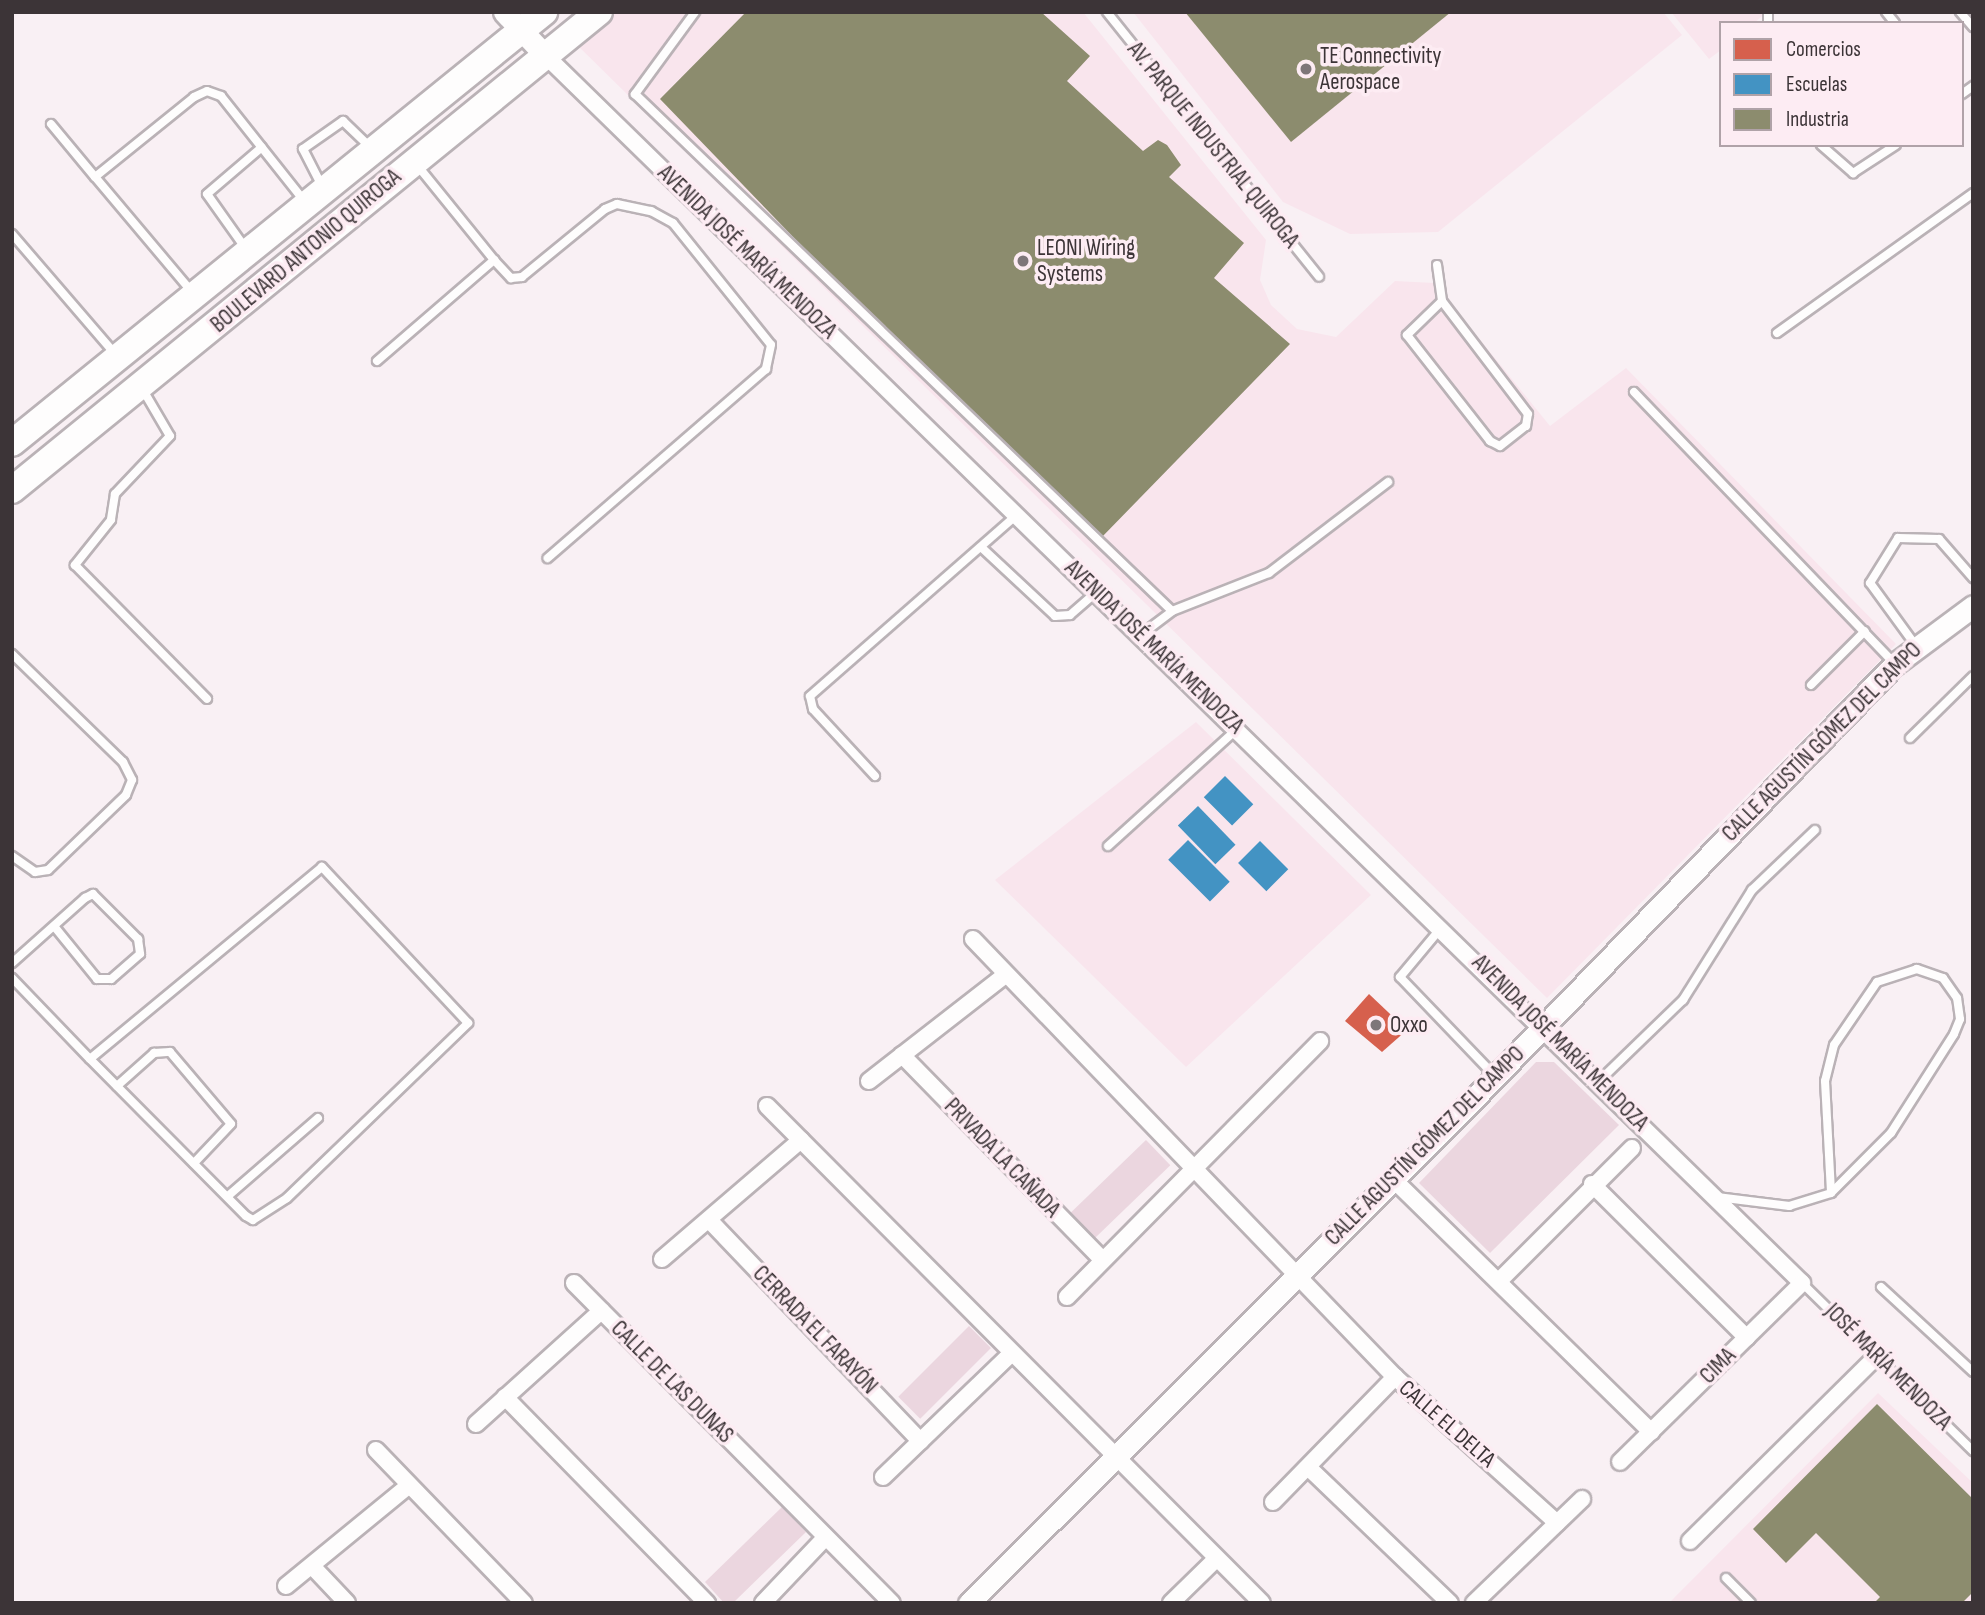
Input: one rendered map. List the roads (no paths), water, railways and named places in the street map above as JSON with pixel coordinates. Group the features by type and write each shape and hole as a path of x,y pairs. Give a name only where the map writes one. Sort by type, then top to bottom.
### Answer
{"main road":[{"name":"BOULEVARD ANTONIO QUIROGA","path":"12,443 373,151 513,22 544,12"},
{"name":"BOULEVARD ANTONIO QUIROGA","path":"12,490 599,12"}],"street":[{"name":"AVENIDA JOSÉ MARÍA MENDOZA","path":"513,22 1442,927 1802,1283"},
{"name":"CALLE AGUSTÍN GÓMEZ DEL CAMPO","path":"969,1603 1115,1460 1495,1076 1895,664 1973,606"},
{"path":"973,939 1003,976 1395,1377"},
{"path":"869,1081 1003,976"},
{"path":"1067,1297 1320,1041"},
{"name":"PRIVADA LA CAÑADA","path":"902,1055 1103,1260"},
{"path":"767,1106 1115,1460 1262,1603"},
{"path":"663,1259 800,1140"},
{"path":"1499,1281 1592,1184 1632,1147"},
{"path":"1392,1178 1651,1432"},
{"name":"CIMA","path":"1592,1184 1747,1338 1620,1462"},
{"name":"CERRADA EL FARAYÓN","path":"709,1220 920,1441"},
{"path":"574,1283 601,1311"},
{"path":"1747,1338 1802,1283"},
{"name":"CALLE DE LAS DUNAS","path":"476,1424 601,1311 892,1603"},
{"path":"883,1477 1011,1354"},
{"path":"1690,1541 1877,1356"},
{"name":"CALLE EL DELTA","path":"1273,1502 1395,1377 1558,1522"},
{"path":"505,1397 707,1603"},
{"path":"376,1450 524,1603"},
{"path":"1309,1468 1450,1603"},
{"path":"286,1586 408,1486"},
{"path":"1474,1603 1582,1499"},
{"path":"763,1603 825,1538"},
{"path":"1171,1603 1216,1559"},
{"path":"312,1566 347,1603"}],"lane":[{"path":"695,12 635,94 1172,611"},
{"name":"AV. PARQUE INDUSTRIAL QUIROGA","path":"1107,12 1319,277"},
{"path":"1961,12 1973,27"},
{"path":"95,177 207,91 221,96 262,148 316,197"},
{"path":"316,197 303,149 343,121 373,151"},
{"path":"51,124 195,295"},
{"path":"1823,147 1853,173 1893,147"},
{"path":"248,252 207,194 262,148"},
{"path":"415,162 511,278 522,277 605,209 617,204 651,211 673,223 771,345 766,369 548,558"},
{"path":"1777,333 1973,193"},
{"path":"12,234 118,357"},
{"path":"377,361 494,260"},
{"path":"1437,265 1441,300 1528,414 1526,426 1500,446 1490,441 1407,335 1441,300"},
{"path":"141,387 170,436 115,495 111,520 75,565 207,699"},
{"path":"1634,392 1895,664"},
{"path":"1142,634 1172,611 1269,573 1388,482"},
{"path":"875,776 813,709 810,696 1017,514"},
{"path":"1916,646 1870,583 1898,538 1939,539 1973,578"},
{"path":"981,547 1055,617 1070,615 1097,591"},
{"path":"1811,685 1864,631"},
{"path":"12,654 123,761 132,780 126,795 48,870 34,872 12,856"},
{"path":"1910,738 1973,676"},
{"path":"1108,846 1238,728"},
{"path":"1599,1081 1683,1000 1752,891 1815,830"},
{"path":"12,978 90,1059 253,1220 266,1217 468,1023 327,870 316,868 90,1059"},
{"path":"12,964 54,926 85,898 100,896 138,939 140,954 111,979 97,979 54,926"},
{"path":"1442,927 1399,977 1495,1076"},
{"path":"1715,1196 1789,1206 1831,1193 1897,1124 1954,1034 1960,1019 1957,998 1943,978 1917,969 1877,982 1834,1045 1825,1082 1831,1193"},
{"path":"117,1086 154,1053 170,1052 231,1124 194,1163"},
{"path":"228,1196 318,1118"},
{"name":"JOSÉ MARÍA MENDOZA","path":"1802,1283 1973,1451"},
{"path":"1881,1287 1973,1371"},
{"path":"1726,1578 1751,1603"}],"place":[{"name":"TE Connectivity Aerospace","path":"1306,69"},
{"name":"LEONI Wiring Systems","path":"1023,261"},
{"name":"Oxxo","path":"1376,1025"}]}
